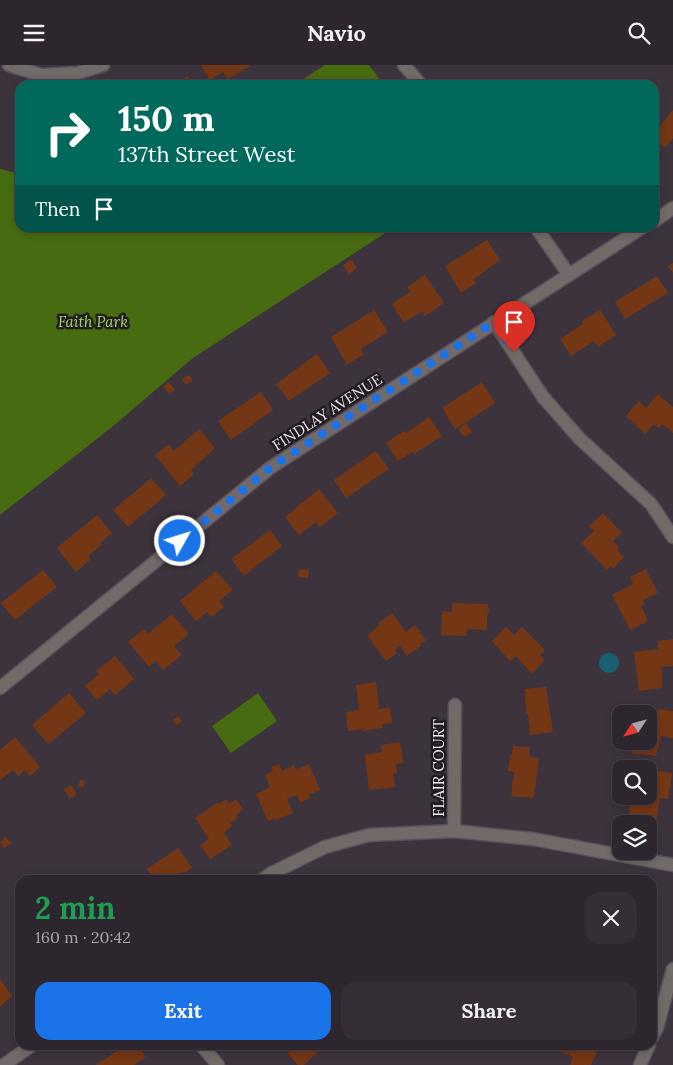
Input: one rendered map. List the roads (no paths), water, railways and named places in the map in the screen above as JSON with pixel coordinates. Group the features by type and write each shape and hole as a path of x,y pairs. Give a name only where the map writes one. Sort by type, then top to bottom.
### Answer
{"street":[{"path":"9,65 41,75 78,73 103,65"},
{"path":"404,65 416,80"},
{"path":"659,218 673,209"},
{"path":"539,232 569,275"},
{"name":"FINDLAY AVENUE","path":"0,687 270,468 635,232"},
{"path":"494,322 543,397 579,438 650,504 673,537"},
{"name":"FLAIR COURT","path":"454,831 455,705"},
{"path":"269,875 325,847 369,835 454,831 533,839 673,865"},
{"path":"657,1028 673,969"},
{"path":"4,1065 25,1050"},
{"path":"205,1050 218,1065"},
{"path":"640,1065 647,1050"}],"water":[{"path":"609,653 616,656 619,663 616,670 609,673 602,670 599,663 602,656"}],"park label":[{"name":"Faith Park","path":"93,321"}]}
